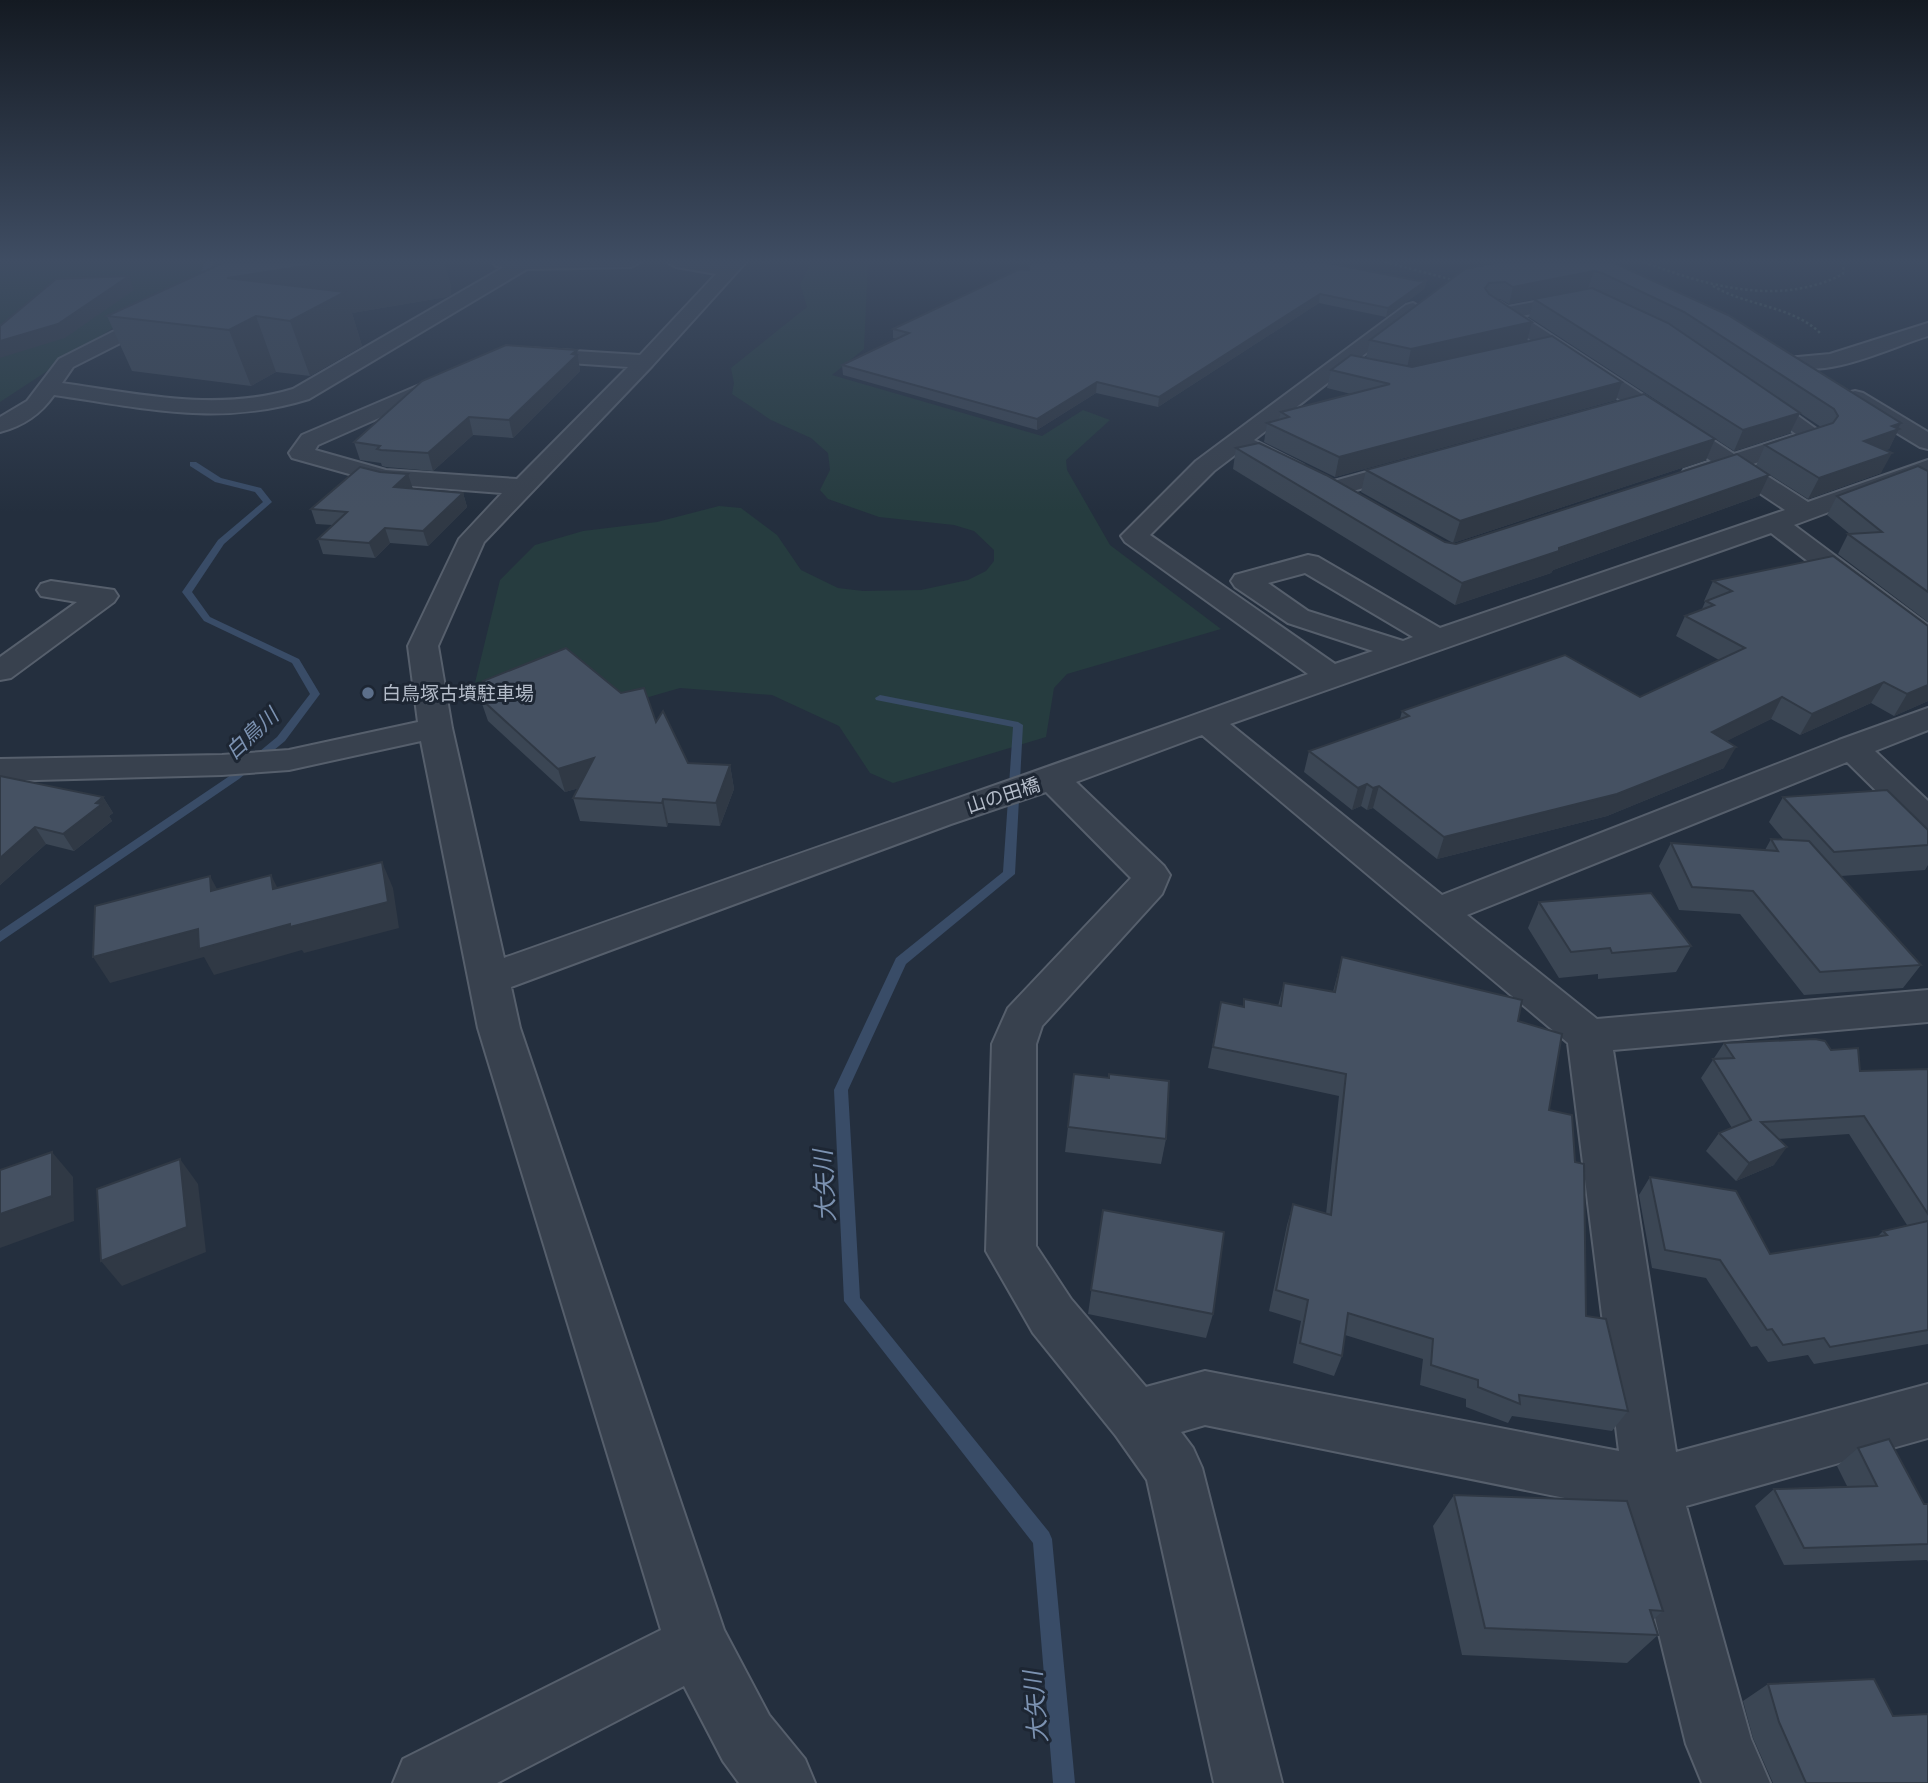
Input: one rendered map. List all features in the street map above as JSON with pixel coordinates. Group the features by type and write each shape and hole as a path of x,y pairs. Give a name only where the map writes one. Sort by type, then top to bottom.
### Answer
{"street":[{"path":"0,425 35,406 66,363 101,345"},
{"path":"50,388 212,409 262,407 301,394 385,345"},
{"path":"660,345 472,539 423,646 435,728 499,1028 594,1332 697,1645 746,1738 781,1783"},
{"path":"1331,676 1134,536 1205,466 1364,345"},
{"path":"1523,350 1544,345"},
{"path":"1551,345 1642,402 1805,512"},
{"path":"1879,345 1832,360 1786,357 1928,442"},
{"path":"506,352 645,362"},
{"path":"1341,362 1367,368"},
{"path":"470,369 310,440 301,453 385,477 522,487"},
{"path":"1667,484 1814,436 1736,382"},
{"path":"1616,410 1642,402"},
{"path":"1237,441 1355,503"},
{"path":"1332,489 1435,460"},
{"name":"山の田橋","path":"489,979 938,816 1060,776 1331,676 1928,467"},
{"path":"1774,522 1928,639"},
{"path":"1403,651 1298,617 1245,582 1308,563 1437,639"},
{"path":"0,671 104,596 51,590"},
{"path":"1437,912 1928,718"},
{"path":"1207,722 1589,1036 1652,1487 1719,1744 1736,1783"},
{"path":"0,769 39,771 289,760 435,728"},
{"path":"1851,747 1928,821"},
{"path":"1060,776 1152,875 1148,885 1023,1019 1014,1044 1011,1251 1052,1316 1136,1417 1173,1468 1248,1783"},
{"path":"1589,1036 1928,1006"},
{"path":"1136,1417 1205,1398 1652,1487 1928,1411"},
{"path":"427,1783 697,1645"}],"path":[{"path":"1842,345 1861,351"}],"green space":[{"path":"0,345 87,345 0,402"},
{"path":"759,345 864,345 864,349 832,375 1042,436 1083,410 1110,420 1066,460 1067,470 1110,545 1221,629 1067,674 1054,688 1046,737 893,783 870,773 839,726 772,695 680,688 621,705 576,661 473,691 500,580 535,545 583,531 657,522 719,506 741,508 777,535 801,570 838,588 863,591 921,590 968,580 986,571 994,561 994,550 974,531 954,525 879,517 828,499 820,490 830,470 828,453 811,438 771,420 732,394 734,383 731,368"}],"building":[{"path":"506,345 577,350 572,354 577,355 509,420 469,417 428,453 381,450 377,449 380,446 354,442 422,381"},
{"path":"883,345 1240,345 1159,397 1097,382 1037,419 842,365"},
{"path":"1394,345 1428,345 1411,349"},
{"path":"1510,345 1566,345 1622,382 1339,457 1267,423 1289,417 1281,412 1390,384 1331,370 1351,355 1412,367"},
{"path":"1608,345 1701,345 1800,413 1743,430"},
{"path":"1735,345 1776,345 1901,423 1892,426 1899,429 1864,441 1892,453 1819,478 1765,445 1833,423 1838,416 1834,409"},
{"path":"1644,394 1715,439 1460,521 1366,470"},
{"path":"1259,443 1326,475 1445,542 1456,544 1737,454 1769,475 1462,583 1236,448"},
{"path":"1918,466 1928,471 1928,592 1848,534 1882,532 1837,496"},
{"path":"360,467 408,474 394,487 463,493 423,531 385,528 369,543 318,539 347,512 311,509"},
{"path":"1833,556 1928,626 1928,685 1907,694 1884,682 1812,714 1782,697 1712,732 1736,747 1617,794 1444,837 1379,786 1373,788 1367,784 1358,788 1309,751 1409,716 1402,711 1565,655 1640,697 1745,648 1685,616 1714,605 1706,601 1732,591 1713,581"},
{"path":"566,648 621,693 644,688 656,722 663,711 688,763 730,765 716,803 663,799 662,803 573,798 594,758 558,769 480,698 495,692 483,681"},
{"path":"0,776 103,797 96,803 102,804 63,834 35,827 0,858"},
{"path":"1887,790 1928,830 1928,845 1834,852 1783,797"},
{"path":"1771,839 1809,841 1921,965 1820,972 1753,891 1692,887 1671,843 1778,851"},
{"path":"382,862 388,902 290,927 290,924 199,949 198,929 93,957 95,906 210,876 211,891 271,875 273,889"},
{"path":"1651,893 1691,946 1612,953 1610,948 1571,952 1539,902"},
{"path":"1342,957 1522,1000 1518,1021 1562,1034 1549,1110 1572,1115 1575,1162 1584,1164 1586,1316 1606,1319 1628,1411 1519,1395 1520,1404 1478,1387 1478,1380 1431,1365 1433,1339 1348,1313 1342,1356 1300,1343 1308,1300 1276,1290 1293,1204 1331,1215 1346,1074 1213,1047 1221,1002 1244,1007 1244,999 1281,1006 1284,983 1335,992"},
{"path":"1815,1039 1825,1041 1831,1050 1858,1048 1860,1071 1928,1069 1928,1214 1864,1116 1761,1122 1787,1147 1749,1163 1719,1133 1751,1120 1713,1059 1734,1058 1724,1043"},
{"path":"1074,1074 1109,1078 1109,1074 1169,1081 1166,1139 1068,1127"},
{"path":"52,1152 52,1196 0,1214 0,1170"},
{"path":"180,1159 187,1227 101,1261 97,1189"},
{"path":"1650,1177 1736,1191 1770,1254 1887,1235 1883,1231 1928,1221 1928,1330 1830,1347 1824,1338 1783,1345 1772,1329 1767,1330 1720,1260 1665,1250"},
{"path":"1103,1210 1224,1232 1213,1314 1091,1290"},
{"path":"1889,1439 1924,1504 1928,1504 1928,1544 1804,1548 1774,1489 1877,1486 1858,1448"},
{"path":"1454,1495 1627,1501 1663,1611 1650,1610 1658,1635 1485,1628"},
{"path":"1874,1679 1893,1716 1928,1714 1928,1783 1806,1783 1779,1722 1768,1684"}],"waterway":[{"name":"白鳥川","path":"0,937 235,777 281,739 315,694 296,661 207,619 187,592 221,542 268,502 258,490 218,480 193,464"},
{"name":"大矢川","path":"880,698 1018,725 1009,874 901,961 841,1090 852,1301 1042,1539 1064,1783"}],"place":[{"name":"白鳥塚古墳駐車場","path":"368,693"}]}
